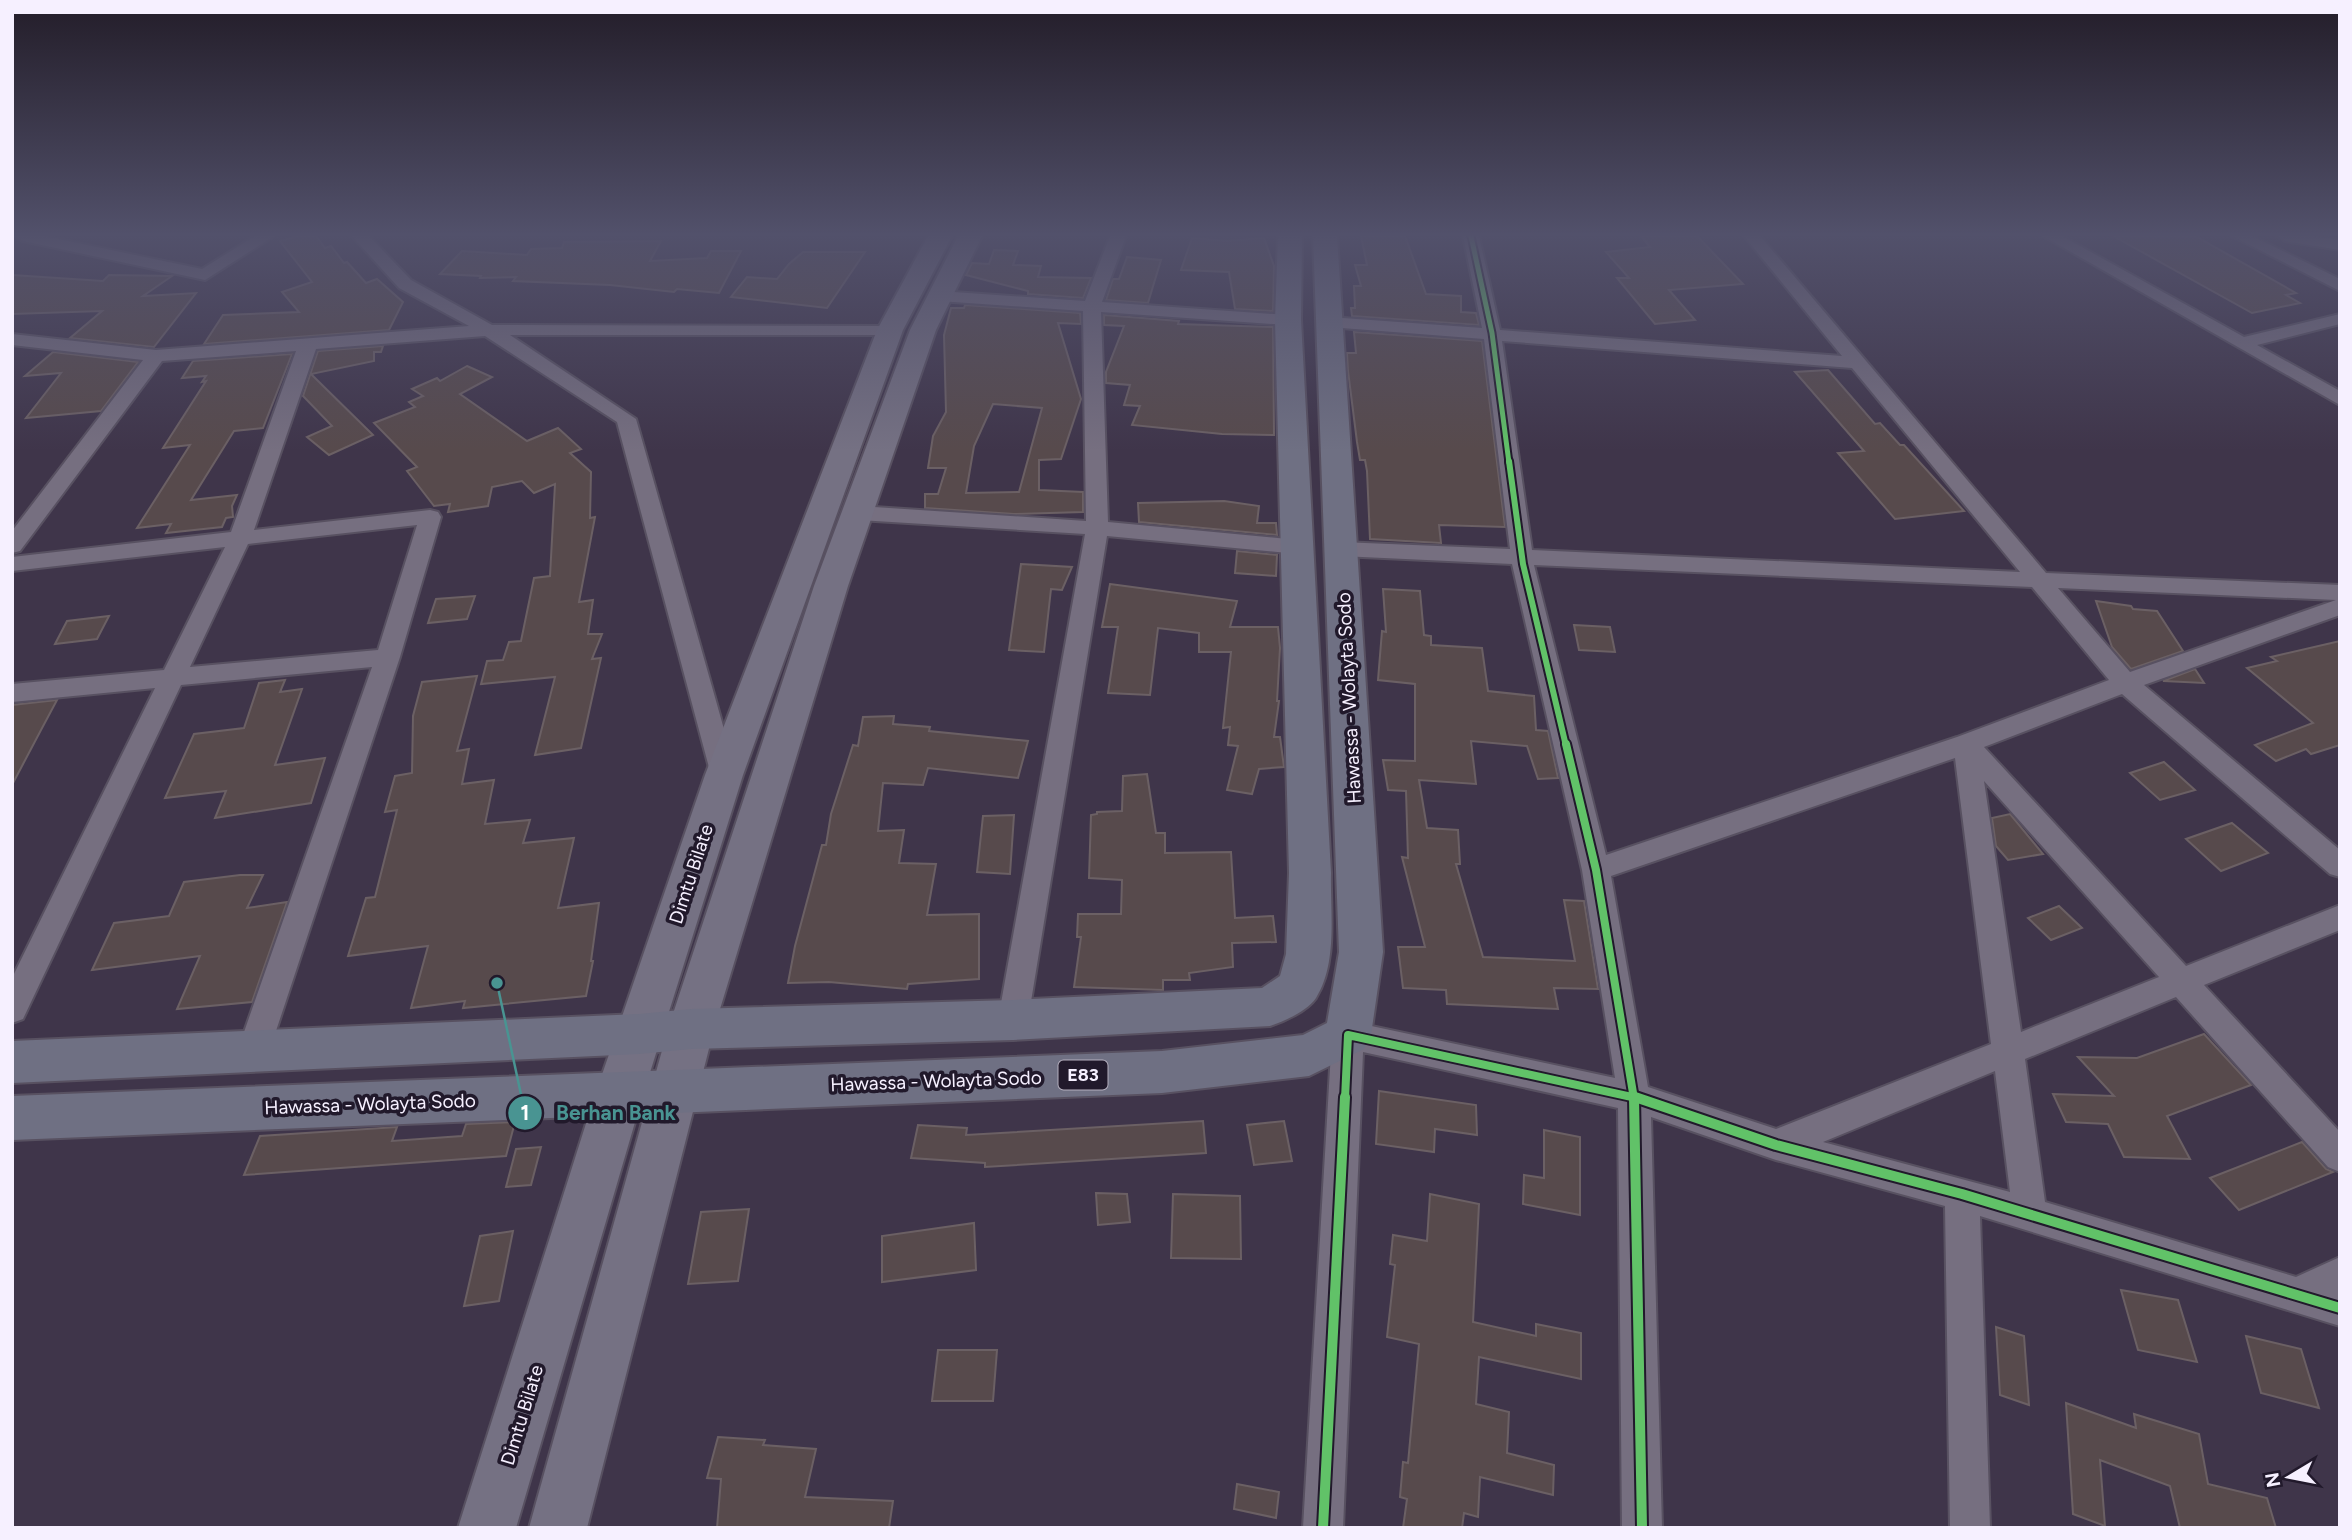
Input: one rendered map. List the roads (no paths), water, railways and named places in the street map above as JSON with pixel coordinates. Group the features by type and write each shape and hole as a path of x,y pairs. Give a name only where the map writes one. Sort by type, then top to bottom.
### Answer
{"main road":[{"name":"Dimtu Bilate","path":"487,1528 619,1095 724,775 890,330 902,308"},
{"path":"558,1528 691,1029 831,586 923,330 933,308"},
{"path":"12,1062 639,1034 691,1029 1013,1020 1270,1007 1299,987 1308,954 1310,873 1288,308"},
{"name":"Hawassa - Wolayta Sodo","path":"12,1118 1162,1072 1310,1055 1348,1035 1361,952 1328,308"},
{"path":"1288,320 1329,322"},
{"path":"1298,547 1341,549"},
{"path":"1299,987 1348,1035"}],"street":[{"path":"449,308 489,330 626,419 724,775"},
{"path":"1013,1020 1097,528 1092,308"},
{"path":"1129,308 1288,320"},
{"path":"1487,308 1522,556 1596,870 1634,1097 1642,1528"},
{"path":"1812,308 2125,683 2340,866"},
{"path":"2178,308 2340,399"},
{"path":"2242,344 2340,319"},
{"path":"1329,322 1858,363"},
{"path":"12,339 156,356 489,330 890,330"},
{"path":"12,1010 240,538 308,344"},
{"path":"12,545 156,356"},
{"path":"859,513 1097,528 1298,547"},
{"path":"12,564 430,517 388,657 253,1052"},
{"path":"1341,549 2340,593"},
{"path":"1596,870 1966,744 2125,683 2340,607"},
{"path":"12,693 388,657"},
{"path":"1966,744 2340,1156"},
{"path":"1966,744 2031,1214"},
{"path":"1776,1144 2340,917"},
{"path":"1323,1528 1348,1035 1634,1097 1776,1144 2031,1214 2340,1308"},
{"path":"1962,1194 1970,1528"},
{"path":"2297,1294 2340,1275"}],"place":[{"name":"Berhan Bank","path":"497,983"}]}
